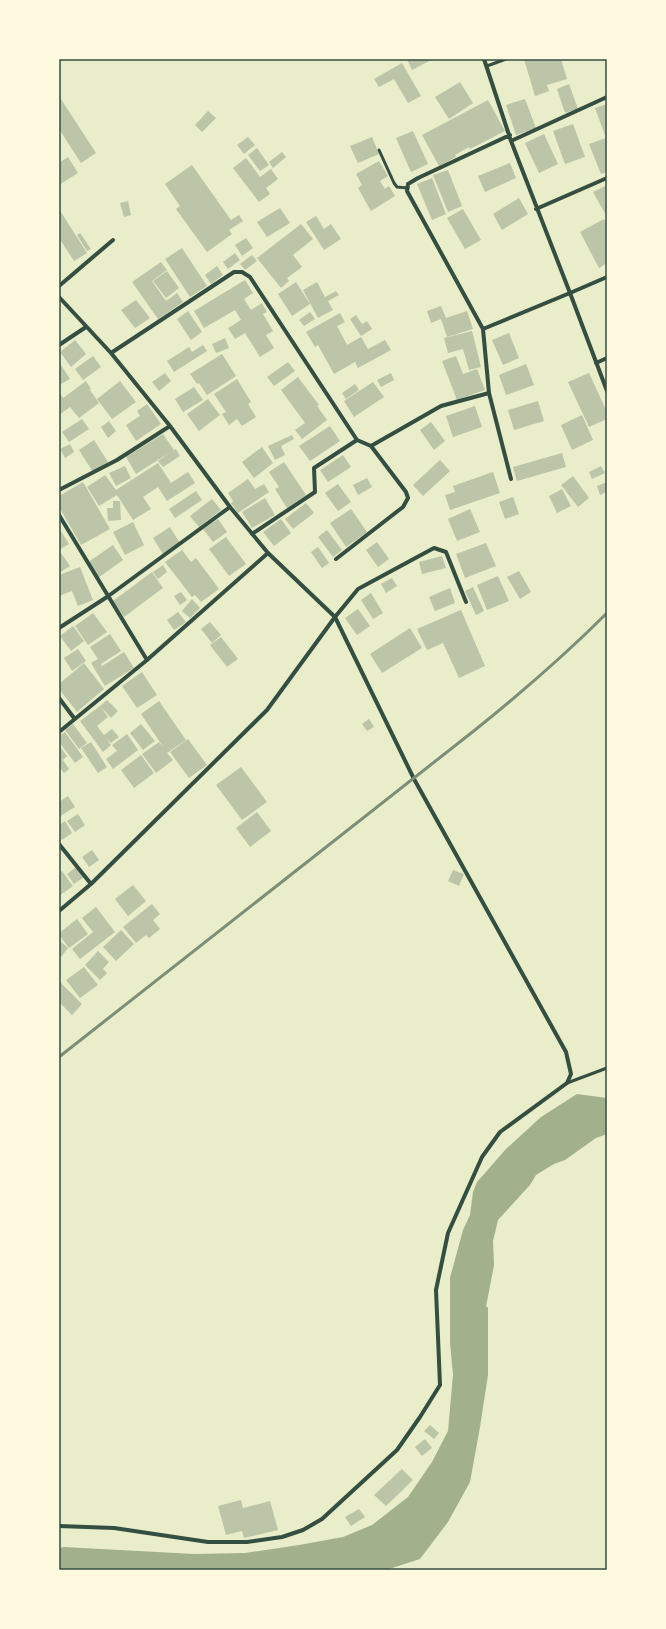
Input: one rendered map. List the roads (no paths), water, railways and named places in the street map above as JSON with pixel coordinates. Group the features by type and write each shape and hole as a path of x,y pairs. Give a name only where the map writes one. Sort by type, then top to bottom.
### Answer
{"street":[{"path":"484,59 511,141 536,209 607,391"},
{"path":"511,141 607,97"},
{"path":"510,135 418,178 408,184 408,192 483,329 489,393 511,480"},
{"path":"536,209 607,178"},
{"path":"59,286 113,240"},
{"path":"111,353 234,272 242,272 250,277 357,440 371,446 406,492 407,500 403,507 336,559"},
{"path":"483,329 607,277"},
{"path":"59,297 111,353 170,426 230,507 268,553 335,617 414,779 566,1052 571,1074 567,1083 500,1132 482,1157 448,1233 436,1290 440,1385 420,1418 397,1450 322,1519 303,1530 282,1537 247,1542 208,1542 114,1528 59,1526"},
{"path":"59,344 86,327"},
{"path":"596,363 607,358"},
{"path":"371,446 441,406 489,393"},
{"path":"59,490 117,460 170,426"},
{"path":"252,534 315,492 314,468 357,440"},
{"path":"59,628 107,597 230,507"},
{"path":"59,515 107,597 147,660"},
{"path":"59,911 91,884 267,710 335,617 358,589 434,548 446,552 466,602"},
{"path":"59,732 74,718 147,660 268,553"},
{"path":"59,698 74,718"},
{"path":"59,844 91,884"}],"lane":[{"path":"487,66 506,59"},
{"path":"379,150 397,187 408,188"},
{"path":"567,1083 607,1068"}],"railway":[{"path":"59,1057 475,730 575,644 607,613"}]}
